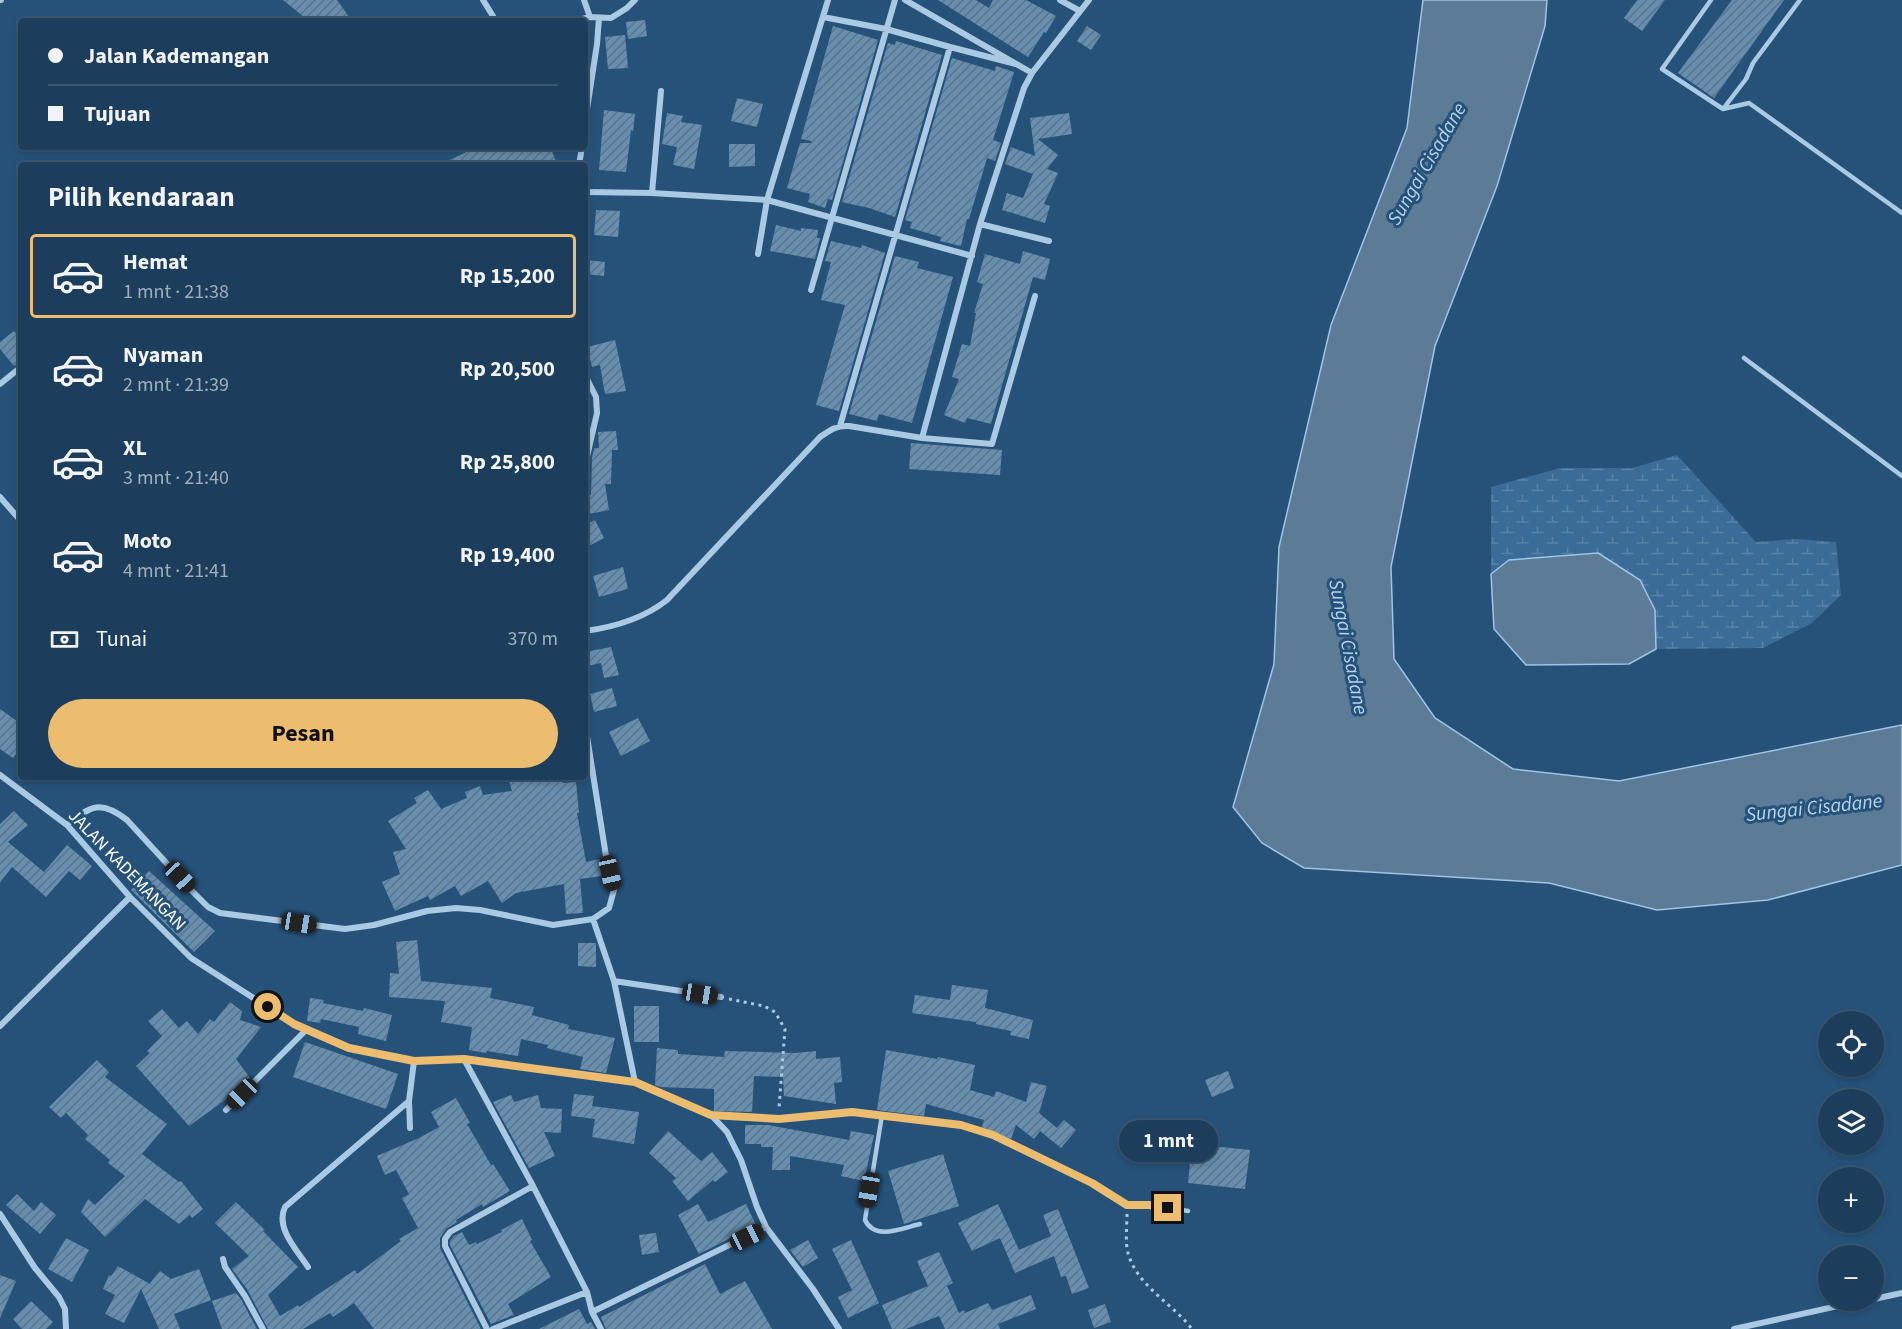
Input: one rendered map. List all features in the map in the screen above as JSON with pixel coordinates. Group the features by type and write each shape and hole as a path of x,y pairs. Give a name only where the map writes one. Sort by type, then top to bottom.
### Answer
{"street":[{"path":"483,0 494,18"},
{"path":"584,0 590,17"},
{"path":"586,18 611,18 635,0"},
{"path":"758,254 767,201 828,0"},
{"path":"811,290 895,0"},
{"path":"905,0 1032,73"},
{"path":"1059,0 1080,11"},
{"path":"922,438 980,224 1015,111 1032,73 1089,0"},
{"path":"823,17 886,29 1016,64"},
{"path":"588,102 599,18"},
{"path":"840,426 950,47"},
{"path":"652,193 661,91"},
{"path":"588,192 652,193 767,201 972,256"},
{"path":"980,224 1049,241"},
{"path":"588,631 630,621 656,609 692,575 820,437 840,426 922,438 992,444 1035,296"},
{"path":"0,384 18,369"},
{"path":"588,381 596,397 597,413 588,452"},
{"path":"0,497 18,518"},
{"path":"67,825 78,815 94,807 105,806 117,812 208,907 220,913 345,929 374,925 427,911 456,908 480,910 553,925 593,919 609,908 614,890 606,856 588,743"},
{"name":"JALAN KADEMANGAN","path":"0,775 67,825 130,897 191,958 306,1030 349,1048 414,1061 464,1059 635,1082 711,1115 727,1132 741,1160 766,1227 813,1289 839,1329"},
{"path":"0,1026 130,897"},
{"path":"593,919 614,981 635,1082"},
{"path":"614,981 721,997"},
{"path":"226,1110 306,1030"},
{"path":"464,1059 533,1186 587,1293 592,1311 601,1329"},
{"path":"410,1128 409,1101 414,1061"},
{"path":"308,1267 282,1225 282,1214 285,1207 409,1101"},
{"path":"487,1329 445,1246 445,1239 450,1232 533,1186"},
{"path":"0,1214 35,1269 59,1298 64,1309 66,1329"},
{"path":"592,1311 766,1227"},
{"path":"223,1259 225,1267 245,1296 263,1329"},
{"path":"494,1329 587,1293"},
{"path":"1884,1297 1902,1293"},
{"path":"1734,1329 1818,1310"}],"lane":[{"path":"1711,0 1662,69 1723,109 1749,103 1902,213"},
{"path":"1723,109 1746,79 1753,63 1800,0"},
{"path":"1744,358 1902,476"},
{"path":"711,1115 779,1119 852,1112 961,1125 993,1135 1092,1183 1127,1205 1149,1205 1188,1211"},
{"path":"882,1115 865,1220 873,1230 879,1232 920,1224"}],"path":[{"path":"721,997 764,1006 775,1012 784,1029 779,1119"},
{"path":"1127,1205 1127,1251 1134,1266 1146,1285 1192,1329"}],"green space":[{"path":"1677,455 1756,542 1796,539 1836,542 1841,595 1812,623 1763,648 1656,649 1655,610 1509,560 1491,574 1491,487 1560,468 1632,468"}],"water":[{"name":"Sungai Cisadane","path":"1423,0 1547,0 1545,26 1497,186 1435,346 1391,567 1394,659 1435,718 1513,769 1619,781 1902,725 1902,865 1768,900 1657,910 1549,883 1304,868 1262,843 1233,807 1274,664 1279,547 1331,325 1407,128"},
{"path":"1598,553 1640,580 1655,610 1656,649 1629,664 1526,665 1494,629 1491,574 1509,560"}],"building":[{"path":"283,0 337,0 350,18 305,18"},
{"path":"938,0 976,0 989,8 993,0 1026,0 1056,16 1028,57"},
{"path":"1637,0 1665,0 1642,31 1624,18"},
{"path":"1732,0 1784,0 1714,98 1678,73"},
{"path":"645,20 647,36 628,39 626,22"},
{"path":"833,26 878,40 832,200 828,199 825,208 808,202 810,194 787,188 800,143 811,143 811,141 801,139"},
{"path":"1087,26 1101,35 1091,50 1077,41"},
{"path":"625,35 628,68 608,69 605,37"},
{"path":"896,41 942,55 895,217 842,202 888,43 895,45"},
{"path":"952,58 995,71 996,66 1014,72 993,140 1001,143 995,161 987,158 969,219 967,219 961,246 940,241 941,237 910,228 912,222 905,220"},
{"path":"737,98 763,104 757,127 731,121"},
{"path":"604,110 635,114 626,172 599,170"},
{"path":"667,113 683,116 681,122 702,125 694,169 673,165 677,147 662,144"},
{"path":"1069,113 1072,134 1038,139 1058,155 1047,169 1058,173 1044,204 1050,206 1045,223 1002,210 1007,193 1023,198 1033,174 1005,164 1011,147 1035,156 1030,118"},
{"path":"729,144 755,144 755,166 729,167"},
{"path":"471,150 551,150 556,161 554,162 445,162"},
{"path":"596,210 620,211 618,237 594,235"},
{"path":"776,225 801,231 801,228 818,230 817,238 820,238 815,259 770,251"},
{"path":"831,241 861,248 862,245 885,253 839,411 816,405 845,305 821,300 831,262 825,261"},
{"path":"1023,251 1050,259 1045,280 1033,277 991,424 967,418 965,423 944,415 959,379 952,377 962,344 970,346 976,313 974,313 983,284 977,282 985,254 1020,264"},
{"path":"895,256 919,262 917,268 953,277 912,423 879,414 877,421 849,414"},
{"path":"588,260 605,262 604,276 588,274"},
{"path":"14,331 18,336 18,364 14,366 0,349 0,342"},
{"path":"615,340 626,391 605,394 600,365 592,367 588,347"},
{"path":"616,431 618,450 612,450 611,484 605,484 609,510 589,514 588,496 591,495 592,458 594,448 599,448 598,432"},
{"path":"911,443 1002,450 1000,475 909,469"},
{"path":"595,520 604,538 588,546 588,524"},
{"path":"623,567 628,589 599,597 593,576"},
{"path":"611,647 619,675 604,678 601,663 588,666 588,651"},
{"path":"612,688 617,706 594,712 590,694"},
{"path":"0,709 18,722 18,751 13,758 0,749"},
{"path":"638,718 650,741 621,756 609,732"},
{"path":"509,780 576,782 579,813 577,813 586,862 600,859 602,876 580,879 583,913 566,914 564,884 516,893 502,903 488,881 461,896 455,886 430,900 428,896 395,911 382,882 400,874 393,852 406,849 388,821 417,803 414,798 428,790 441,809 467,798 465,792 480,786 483,795 512,791"},
{"path":"14,811 28,825 8,842 44,872 67,845 92,866 80,880 69,871 46,897 12,867 0,883 0,824"},
{"path":"149,871 215,931 194,952 131,890"},
{"path":"417,940 421,981 492,988 490,998 534,1007 532,1015 569,1025 568,1029 615,1038 606,1073 580,1069 583,1057 521,1039 518,1056 469,1050 472,1027 441,1022 445,1001 389,997 390,973 399,974 396,942"},
{"path":"578,943 596,943 596,967 578,966"},
{"path":"952,985 988,990 985,1008 1033,1020 1029,1039 1010,1035 1011,1031 976,1024 976,1022 912,1013 915,995 950,1000"},
{"path":"310,998 324,1000 323,1003 363,1011 364,1008 392,1015 386,1041 358,1034 359,1027 321,1019 320,1023 307,1021"},
{"path":"230,1002 242,1011 240,1020 261,1027 236,1059 250,1078 239,1090 189,1126 136,1066 150,1053 147,1051 162,1036 148,1021 162,1009 179,1028 187,1021 198,1034 210,1019 214,1022"},
{"path":"634,1006 659,1006 659,1042 634,1042"},
{"path":"305,1042 398,1074 386,1109 293,1077"},
{"path":"657,1048 678,1050 678,1054 724,1057 725,1051 795,1053 816,1051 816,1059 840,1057 842,1082 834,1083 836,1104 784,1096 783,1077 754,1076 752,1112 714,1111 714,1089 655,1085"},
{"path":"886,1050 975,1065 970,1090 994,1097 996,1091 1026,1102 1031,1082 1047,1086 1039,1113 1057,1128 1064,1120 1076,1130 1061,1148 1040,1131 1034,1139 1016,1125 1011,1139 982,1127 984,1120 926,1104 924,1116 877,1110"},
{"path":"97,1060 109,1072 105,1077 167,1124 142,1154 179,1182 181,1181 203,1209 192,1218 190,1215 179,1224 145,1199 105,1237 81,1212 88,1199 95,1205 125,1176 108,1163 110,1160 85,1139 88,1135 66,1113 61,1118 49,1107"},
{"path":"1228,1071 1234,1088 1212,1097 1205,1080"},
{"path":"574,1094 594,1096 592,1106 639,1112 634,1144 592,1137 595,1119 571,1116"},
{"path":"511,1095 514,1102 538,1095 541,1108 562,1109 561,1133 544,1132 555,1156 529,1168 493,1102"},
{"path":"456,1098 470,1123 467,1124 491,1165 493,1164 510,1191 456,1220 457,1222 446,1229 440,1238 440,1248 481,1329 374,1329 354,1303 333,1317 330,1313 303,1329 268,1329 247,1289 232,1269 249,1256 215,1223 236,1202 265,1230 263,1231 298,1267 268,1295 280,1316 298,1305 299,1307 355,1270 357,1274 401,1241 399,1239 418,1228 402,1198 409,1194 396,1170 385,1175 377,1156 439,1127 431,1112"},
{"path":"745,1125 768,1125 849,1140 851,1131 874,1135 864,1181 841,1176 844,1165 790,1156 790,1170 772,1170 773,1147 745,1144"},
{"path":"668,1131 701,1161 712,1152 728,1172 715,1182 713,1180 688,1201 672,1181 676,1178 649,1153"},
{"path":"1192,1144 1250,1150 1245,1189 1188,1183"},
{"path":"943,1154 959,1206 904,1224 888,1171"},
{"path":"17,1194 34,1211 41,1202 56,1215 40,1234 6,1205"},
{"path":"698,1204 708,1222 746,1204 756,1225 699,1254 678,1215"},
{"path":"998,1204 1019,1250 1051,1236 1043,1215 1058,1209 1089,1288 1072,1294 1066,1276 1061,1277 1054,1256 1015,1273 1000,1238 972,1251 958,1223"},
{"path":"522,1219 532,1240 530,1241 551,1277 508,1304 514,1315 491,1324 450,1241 462,1232 469,1245 476,1242 477,1244"},
{"path":"656,1233 659,1252 642,1255 639,1235"},
{"path":"66,1238 89,1250 72,1282 48,1269"},
{"path":"808,1240 818,1258 803,1267 790,1250"},
{"path":"851,1240 879,1303 848,1318 838,1297 852,1290 832,1249"},
{"path":"939,1252 953,1283 947,1286 959,1313 964,1310 965,1313 988,1303 992,1310 1031,1295 1036,1309 998,1324 1000,1329 945,1329 939,1316 906,1329 892,1329 882,1305 928,1286 917,1261"},
{"path":"705,1264 720,1294 745,1281 772,1329 606,1329 601,1317"},
{"path":"118,1266 152,1285 150,1283 160,1271 171,1279 199,1269 211,1300 174,1314 180,1329 159,1329 141,1289 124,1323 105,1314 115,1295 103,1289 109,1275 111,1276"},
{"path":"0,1275 16,1281 0,1318"},
{"path":"236,1293 257,1329 222,1329 212,1301"},
{"path":"31,1301 53,1322 46,1329 22,1329 13,1319"},
{"path":"1105,1304 1111,1322 1094,1328 1088,1310"},
{"path":"579,1309 587,1324 591,1322 595,1329 539,1329"}],"route":[{"path":"268,1007 294,1024 349,1048 414,1061 464,1059 635,1082 711,1115 779,1119 852,1112 961,1125 993,1135 1092,1183 1127,1205 1168,1208"}]}
